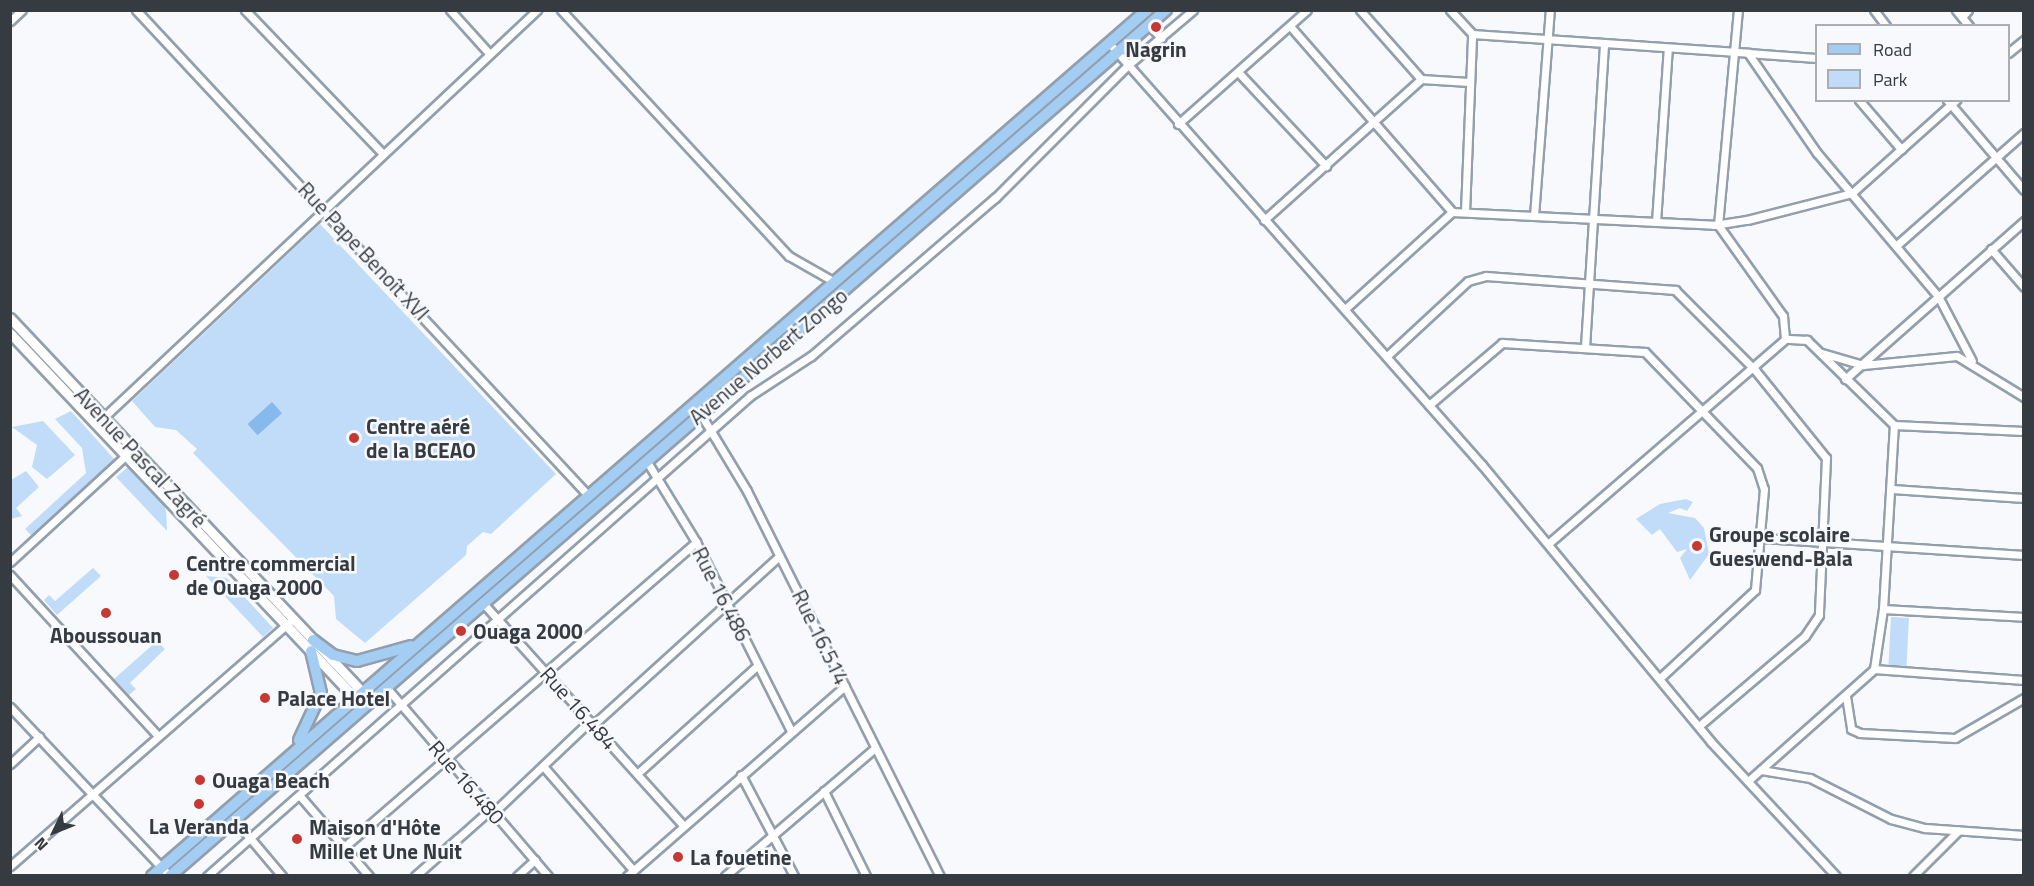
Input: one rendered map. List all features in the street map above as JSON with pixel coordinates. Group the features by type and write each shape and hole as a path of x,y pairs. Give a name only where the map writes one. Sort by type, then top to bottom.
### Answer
{"main road":[{"name":"Avenue Norbert Zongo","path":"152,876 473,593 1147,10"},
{"name":"Avenue Norbert Zongo","path":"170,876 482,602 1166,10"},
{"name":"Avenue Pascal Zagré","path":"10,318 104,418 129,452"},
{"name":"Avenue Pascal Zagré","path":"10,333 129,452 290,622 313,640 367,704"},
{"name":"Avenue Pascal Zagré","path":"290,622 310,651 358,694"},
{"path":"313,640 333,655 357,661 417,644"},
{"path":"293,751 320,703 310,651"}],"street":[{"path":"10,21 22,10"},
{"name":"Rue Pape Benoît XVI","path":"136,10 326,208 588,495"},
{"path":"245,10 383,154"},
{"path":"450,10 488,52"},
{"path":"104,418 488,52 537,10"},
{"path":"561,10 789,256 833,281"},
{"path":"207,876 499,622 770,379 838,334 1012,183 1128,65 1193,10"},
{"path":"1178,124 1307,10"},
{"path":"1360,10 1421,80"},
{"path":"1450,10 1472,34 1815,58"},
{"path":"1534,216 1550,10"},
{"path":"1738,10 1718,225 1783,316 1785,339"},
{"path":"1874,10 1884,24"},
{"path":"1956,10 1967,24"},
{"path":"1962,17 1968,10"},
{"path":"1149,25 1161,38"},
{"path":"1290,26 1452,212"},
{"path":"1465,212 1472,34"},
{"path":"2010,51 2024,40"},
{"path":"1109,43 1549,543 1699,726 1836,876"},
{"path":"1585,347 1604,44"},
{"path":"1656,222 1668,48"},
{"path":"1748,53 1817,153 1898,244 1938,296 1972,361"},
{"path":"1238,72 1326,166"},
{"path":"1264,220 1421,80 1469,82"},
{"path":"1861,102 1901,149"},
{"path":"1345,309 1452,212 1718,225 1852,193 1951,102 1995,158 2024,190"},
{"path":"1898,244 2024,133"},
{"path":"1845,379 2024,221"},
{"path":"1991,249 2024,287"},
{"path":"1386,356 1468,280 1486,276 1680,292 1755,370 1826,458 1824,542 1816,624 1699,726"},
{"path":"1549,543 1755,370 1785,339 1807,340 1894,426 2024,431"},
{"path":"1429,405 1498,344 1585,347 1652,354 1761,474 1762,538 1754,594 1660,678"},
{"path":"1820,352 1863,365 1942,355 1972,361 2024,397"},
{"name":"Rue 16.514","path":"693,404 714,431 940,876"},
{"path":"1748,781 1874,669 1883,609 1894,426"},
{"path":"10,562 129,452"},
{"name":"Rue 16.486","path":"646,460 696,542 791,731"},
{"path":"1892,489 2024,498"},
{"path":"1762,538 2024,555"},
{"path":"344,847 696,542"},
{"path":"415,876 492,811 779,556"},
{"path":"10,575 158,736"},
{"name":"Rue 16.484","path":"473,593 547,671 683,825"},
{"path":"1883,609 2024,617"},
{"path":"10,866 290,622"},
{"path":"638,772 758,665"},
{"path":"1874,669 2024,680"},
{"path":"632,871 845,686"},
{"name":"Rue 16.480","path":"386,687 548,876"},
{"path":"1846,696 1851,729 1860,733 1955,738 2024,698"},
{"path":"10,707 170,876"},
{"path":"10,764 39,737"},
{"path":"725,876 875,748"},
{"path":"543,766 632,871 641,876"},
{"path":"1761,770 1810,778 1891,819 1959,831 2024,835"},
{"path":"741,775 794,876"},
{"path":"824,791 866,876"},
{"path":"300,796 369,876"},
{"path":"234,819 282,876"},
{"path":"1913,876 1959,831"},
{"path":"517,876 535,860"}],"green space":[{"name":"Centre aéré de la BCEAO","path":"320,224 556,474 491,534 483,532 467,546 466,555 365,643 336,619 334,596 193,453 197,449 176,430 155,427 132,401"},
{"path":"71,411 116,461 33,537 25,529 86,473 82,448 55,419"},
{"path":"43,421 75,455 47,479 32,467 37,445 12,427"},
{"path":"148,463 166,511 167,531 116,477 127,468"},
{"path":"26,471 39,487 16,508 22,516 11,519 11,480"},
{"path":"1686,499 1693,502 1687,511 1680,508 1668,513 1695,518 1704,528 1709,554 1690,580 1680,558 1687,549 1677,552 1660,529 1652,535 1636,519 1660,504"},
{"path":"93,568 101,576 57,615 44,600 49,595 55,601"},
{"path":"206,576 227,578 273,628 263,637"},
{"path":"1891,617 1909,618 1906,666 1888,665"},
{"path":"157,641 165,649 130,683 136,689 129,695 114,679"}],"water":[{"path":"272,402 282,413 258,435 247,424"}],"place":[{"name":"Nagrin","path":"1156,27"},
{"name":"Centre aéré de la BCEAO","path":"354,438"},
{"name":"Groupe scolaire Gueswend-Bala","path":"1697,546"},
{"name":"Centre commercial de Ouaga 2000","path":"174,575"},
{"name":"Aboussouan","path":"106,613"},
{"name":"Ouaga 2000","path":"461,631"},
{"name":"Palace Hotel","path":"265,698"},
{"name":"Ouaga Beach","path":"200,780"},
{"name":"La Veranda","path":"199,804"},
{"name":"Maison d'Hôte Mille et Une Nuit","path":"297,839"},
{"name":"La fouetine","path":"678,857"}]}
